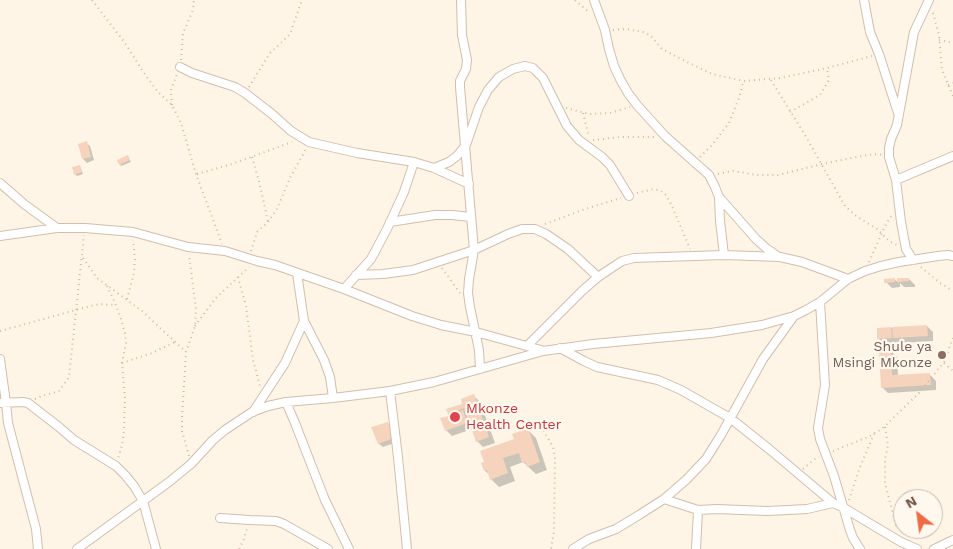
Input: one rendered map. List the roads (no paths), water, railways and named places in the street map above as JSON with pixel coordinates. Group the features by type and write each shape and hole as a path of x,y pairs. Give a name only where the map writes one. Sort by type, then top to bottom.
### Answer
{"street":[{"path":"461,0 462,35 467,60 466,69 460,81 460,87 474,250 469,279 470,307 479,350 480,369"},
{"path":"594,0 617,73 628,93 665,136 709,175 716,186 719,197 724,255"},
{"path":"864,0 870,32 899,115"},
{"path":"913,260 906,249 900,222 896,180 889,157 889,148 897,126 914,32 929,1"},
{"path":"434,168 457,156 466,145 479,107 488,90 499,77 513,69 525,66 533,68 543,78 567,126 579,140 610,165 629,196"},
{"path":"180,67 205,78 235,87 246,93 301,138 309,142 357,153 414,162 434,168 469,184"},
{"path":"896,180 953,156"},
{"path":"344,289 370,259 404,192 414,162"},
{"path":"0,183 24,204 57,228"},
{"path":"719,197 756,239 780,257"},
{"path":"390,222 435,215 471,217"},
{"path":"0,236 57,228 85,228 133,232 188,246 225,250 344,289 412,316 543,351"},
{"path":"356,275 413,270 474,250 522,229 535,229 568,249 598,277"},
{"path":"527,346 598,277 622,261 634,258 724,255 780,257 802,262 848,279"},
{"path":"77,549 191,464 225,430 252,412 268,406 286,402 390,391 434,382 543,351 560,348 711,333 762,325 794,316 820,302 848,279 865,271 913,260 951,255"},
{"path":"297,273 304,321 324,360 330,376 333,398"},
{"path":"820,302 825,386 818,428 825,454 845,508 850,530 860,549"},
{"path":"573,549 589,539 616,529 664,499 706,459 764,359 794,316"},
{"path":"252,412 285,363 304,321"},
{"path":"560,348 596,367 658,380 681,390 730,418 833,504 845,508 898,543 917,549"},
{"path":"0,359 3,403 36,529 38,549"},
{"path":"390,391 407,549"},
{"path":"286,402 296,423 325,500 349,549"},
{"path":"3,403 28,403 74,440 116,466 125,474 143,501 156,549"},
{"path":"664,499 698,510 767,511 807,509 833,504"},
{"path":"696,549 698,510"},
{"path":"220,518 276,521 328,549"},
{"path":"934,549 953,540"}],"place":[{"name":"Shule ya Msingi Mkonze","path":"942,355"},
{"name":"Mkonze Health Center","path":"455,417"}]}
